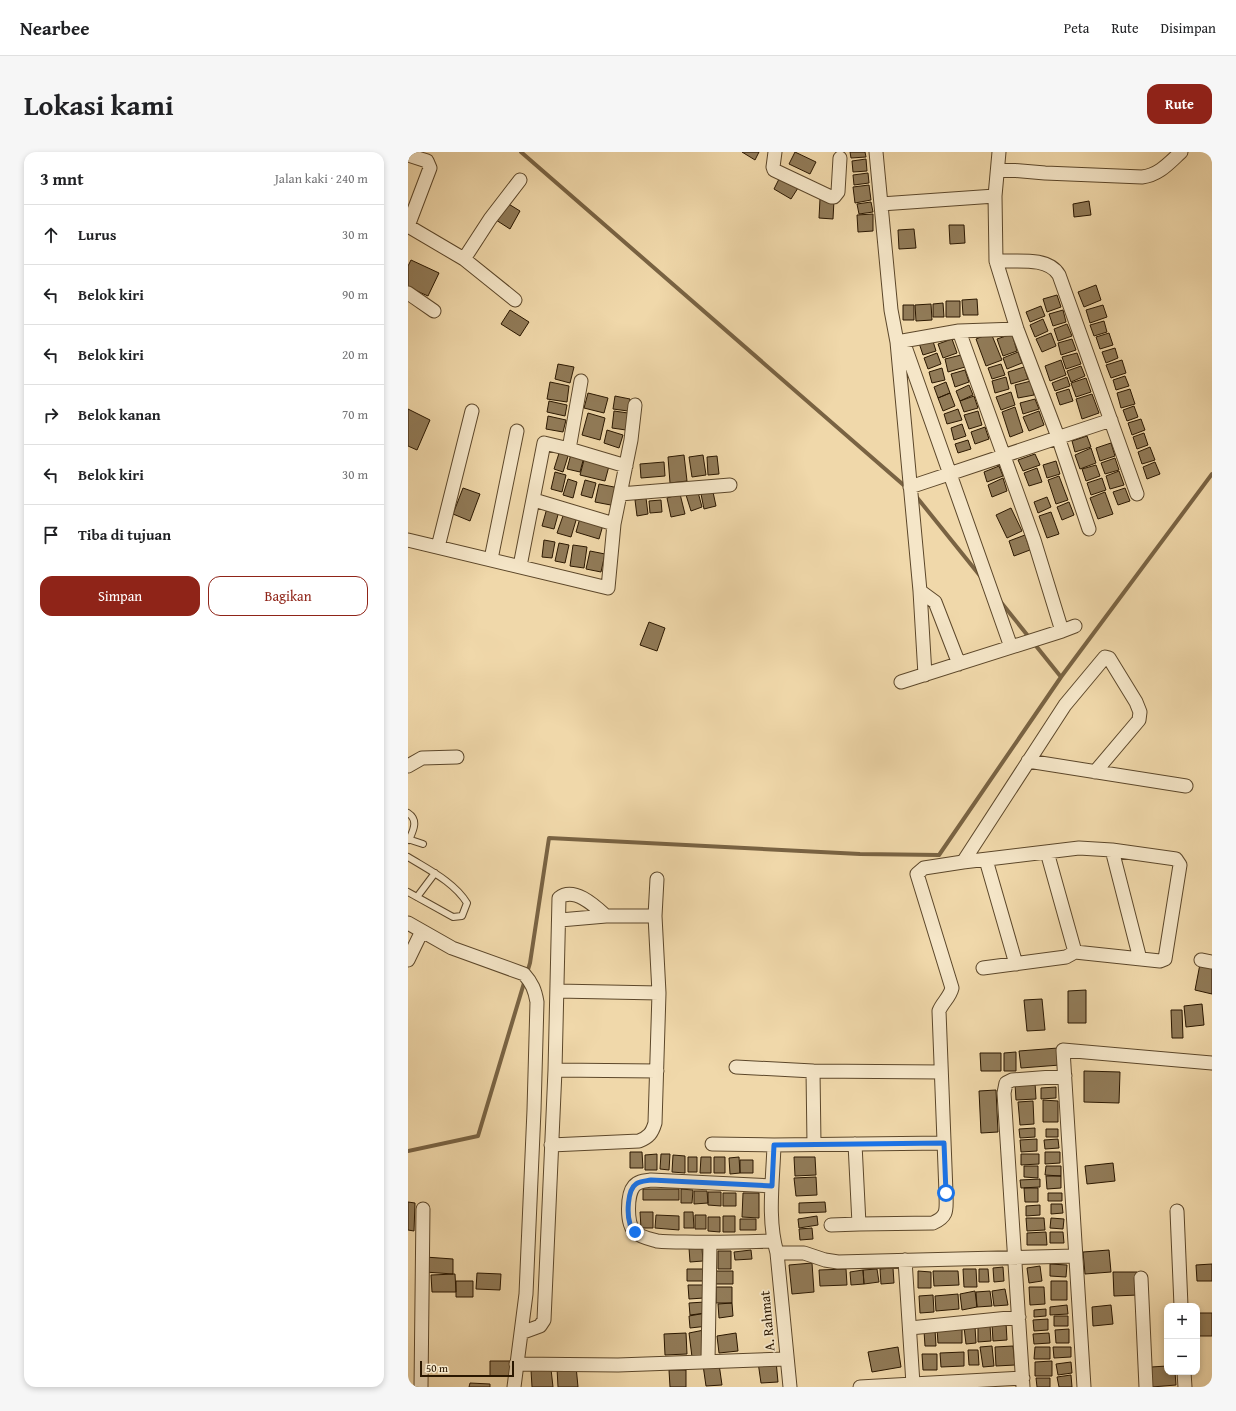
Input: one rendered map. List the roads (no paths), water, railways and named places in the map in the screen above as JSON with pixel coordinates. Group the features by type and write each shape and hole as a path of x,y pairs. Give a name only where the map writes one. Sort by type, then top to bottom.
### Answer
{"street":[{"path":"775,152 774,170 831,198 838,192 840,158"},
{"path":"876,152 891,310 900,341 991,589 1011,648"},
{"path":"1089,529 1058,438 1017,329 996,262 995,196 1000,157 1045,173 1142,177 1152,176 1159,172 1181,152"},
{"path":"408,155 427,161 430,166 411,208 408,226 464,259 515,300"},
{"path":"464,259 490,220 520,180"},
{"path":"881,204 995,196"},
{"path":"996,262 1040,262 1055,268 1059,275 1137,494"},
{"path":"408,293 434,311"},
{"path":"900,341 959,331 1017,329"},
{"path":"959,331 1034,540 1062,632"},
{"path":"900,341 910,490 920,591 925,675"},
{"path":"569,449 582,381"},
{"path":"408,540 608,588 614,524 626,466 635,405"},
{"path":"438,547 472,412"},
{"path":"910,490 949,473 1111,420"},
{"path":"491,559 517,431"},
{"path":"520,566 534,500 542,446 547,443 626,466"},
{"path":"620,494 730,485"},
{"path":"534,500 614,524"},
{"path":"920,591 935,602 959,664"},
{"path":"901,682 1011,648 1032,640 1062,632 1075,626"},
{"path":"962,862 1065,705 1105,658 1109,658 1136,702 1140,712 1139,720 1095,772"},
{"path":"408,766 422,758 457,757"},
{"path":"1028,761 1186,786"},
{"path":"831,1225 933,1223 944,1217 946,1213 939,1011 942,1004 951,993 952,988 917,874 924,868 1080,848 1112,850 1176,859 1180,864 1165,959 1160,962 1075,952 1066,957 983,968"},
{"path":"1112,850 1140,959"},
{"path":"1047,852 1075,952"},
{"path":"986,860 1016,964"},
{"path":"551,1145 639,1141 650,1135 655,1123 660,993 655,916 657,879"},
{"path":"521,1332 540,1326 544,1320 555,1070 560,920 559,898 566,895 576,895 592,903 606,916"},
{"path":"560,920 606,916 655,916"},
{"path":"408,923 457,950 528,979 536,1002 534,1110 526,1294 514,1387"},
{"path":"408,960 422,931"},
{"path":"557,991 660,993"},
{"path":"1084,1387 1063,1050 1212,1063"},
{"path":"736,1067 813,1071 941,1072"},
{"path":"555,1070 657,1071"},
{"path":"813,1071 814,1144"},
{"path":"860,1387 913,1384 1023,1383 1004,1087 1006,1083 1012,1080 1065,1076"},
{"path":"712,1144 774,1145 944,1143"},
{"path":"854,1144 859,1224"},
{"name":"A. Rahmat","path":"774,1145 772,1186 775,1247 790,1387"},
{"path":"772,1186 651,1180 640,1182 631,1190 628,1215 630,1225 635,1232 643,1237 658,1241 775,1247 838,1262 1015,1259 1075,1256"},
{"path":"421,1387 423,1210"},
{"path":"1177,1211 1181,1303"},
{"path":"708,1361 710,1243"},
{"path":"905,1260 913,1384"},
{"path":"1141,1278 1146,1387"},
{"path":"910,1328 1018,1317"},
{"path":"516,1364 618,1365 786,1359"},
{"path":"1184,1375 1185,1387"}],"lane":[{"path":"408,813 414,819 415,826 409,839 423,844"},
{"path":"408,857 435,873 461,893 467,903 462,916 453,917 408,892"},
{"path":"417,897 435,873"}],"waterway":[{"path":"521,152 907,488"},
{"path":"408,1151 478,1136 530,963 549,838 860,854 939,855 1061,677 1212,474"},
{"path":"915,495 981,577"},
{"path":"1000,601 1061,677"}]}
